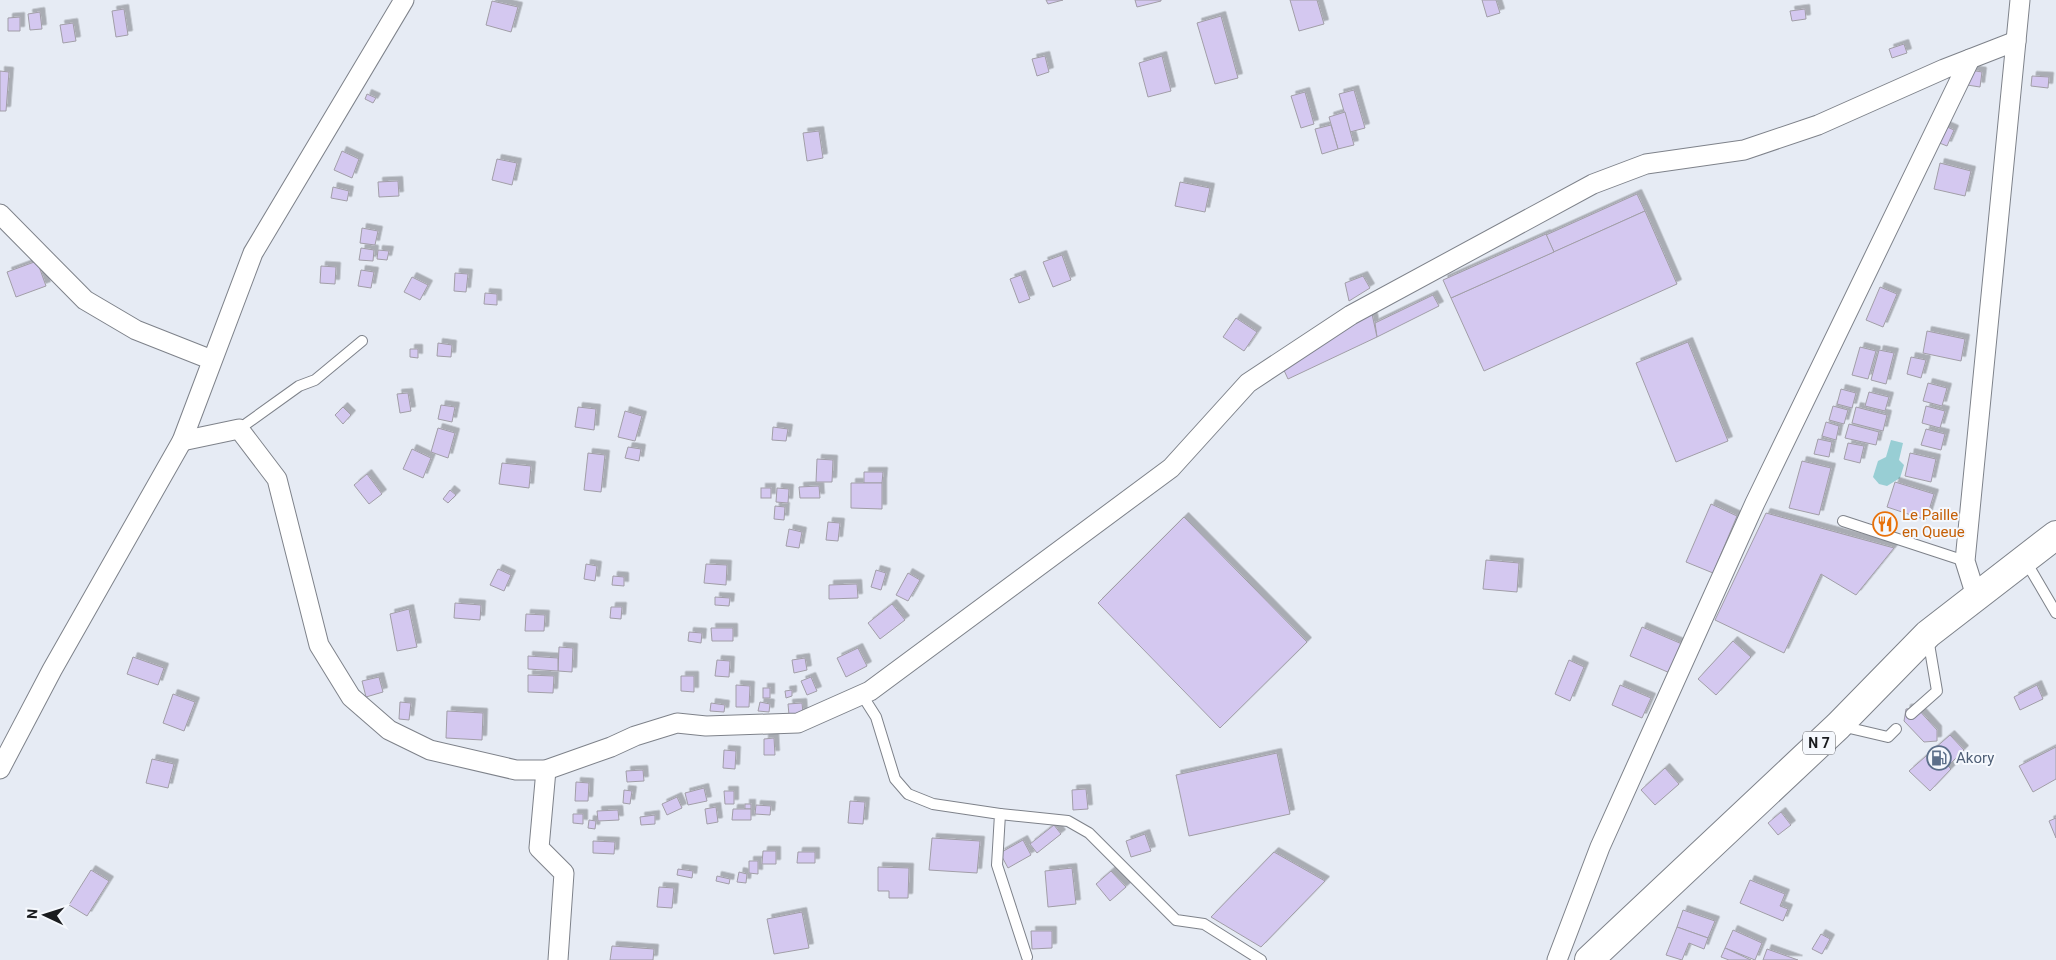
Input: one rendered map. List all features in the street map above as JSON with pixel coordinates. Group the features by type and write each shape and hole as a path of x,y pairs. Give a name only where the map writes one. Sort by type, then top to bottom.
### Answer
{"main road":[{"name":"N 7","path":"1589,960 1838,726 1928,634 2056,535"}],"street":[{"path":"0,768 52,670 182,441 254,253 404,0"},
{"path":"1976,596 1965,561 2020,0"},
{"path":"182,441 239,429 277,479 319,645 351,697 389,730 430,750 516,770 546,770 612,747 635,736 677,723 706,726 798,723 870,691 1170,468 1248,383 1351,314 1593,184 1646,164 1744,150 1818,126 1970,59 2016,41"},
{"path":"1557,960 1600,847 1755,503 1970,59"},
{"path":"0,214 85,300 136,330 212,360"},
{"path":"546,770 539,848 564,873 558,960"}],"lane":[{"path":"239,429 300,386 315,380 362,341"},
{"path":"1843,521 1965,561"},
{"path":"2024,558 2056,613"},
{"path":"1911,714 1937,690 1928,634"},
{"path":"862,694 876,717 895,779 908,794 932,804 1068,821 1089,833 1176,920 1204,924 1261,960"},
{"path":"1838,726 1888,737 1896,729"},
{"path":"1000,814 997,865 1027,957"}],"water":[{"path":"1891,440 1903,443 1899,460 1904,465 1900,478 1887,486 1879,484 1873,477 1878,461 1886,457"}],"building":[{"path":"1046,0 1063,0 1048,4"},
{"path":"1135,0 1161,0 1161,1 1137,7"},
{"path":"1290,0 1317,0 1324,24 1299,31"},
{"path":"1482,0 1496,0 1500,13 1487,17"},
{"path":"492,1 518,7 511,32 486,25"},
{"path":"124,9 128,35 116,37 112,11"},
{"path":"1805,9 1806,19 1792,21 1790,11"},
{"path":"40,12 42,29 30,30 28,14"},
{"path":"1221,16 1238,78 1215,84 1197,23"},
{"path":"20,17 20,31 8,31 8,18"},
{"path":"73,23 76,41 63,43 60,25"},
{"path":"1904,44 1907,53 1892,58 1889,49"},
{"path":"1045,56 1049,72 1037,76 1032,59"},
{"path":"1162,56 1171,91 1148,97 1139,63"},
{"path":"1970,70 1982,72 1980,87 1967,85"},
{"path":"0,71 9,72 6,111 0,111"},
{"path":"2032,76 2049,77 2048,88 2031,86"},
{"path":"1354,90 1365,128 1350,132 1339,94"},
{"path":"1305,92 1314,124 1301,128 1291,96"},
{"path":"367,94 376,98 373,103 365,99"},
{"path":"1345,112 1354,145 1338,149 1329,117"},
{"path":"1331,125 1338,149 1322,154 1315,129"},
{"path":"1945,126 1954,130 1947,146 1937,142"},
{"path":"819,131 823,158 807,161 803,133"},
{"path":"342,151 359,159 352,178 334,170"},
{"path":"497,159 517,163 512,185 492,180"},
{"path":"1940,163 1971,171 1965,196 1934,189"},
{"path":"398,181 399,196 379,197 378,182"},
{"path":"1180,182 1210,188 1205,212 1175,206"},
{"path":"333,187 349,191 347,201 331,198"},
{"path":"1637,194 1645,211 1554,252 1546,235"},
{"path":"1645,211 1677,284 1484,371 1451,298"},
{"path":"362,228 378,231 375,245 360,243"},
{"path":"1546,234 1554,252 1451,298 1443,280"},
{"path":"361,248 374,250 373,261 359,260"},
{"path":"378,250 389,251 387,260 377,259"},
{"path":"1062,255 1071,280 1053,287 1043,262"},
{"path":"37,261 46,286 16,297 7,272"},
{"path":"321,266 336,267 335,284 320,283"},
{"path":"361,270 374,272 371,288 358,286"},
{"path":"455,273 468,274 466,292 454,291"},
{"path":"1021,275 1030,299 1019,303 1010,279"},
{"path":"1363,276 1370,288 1349,301 1345,283"},
{"path":"412,277 428,285 420,300 404,292"},
{"path":"1880,287 1897,294 1883,327 1866,320"},
{"path":"485,293 497,294 497,305 484,304"},
{"path":"1433,295 1439,306 1377,337 1375,323"},
{"path":"1372,314 1377,337 1288,379 1282,366"},
{"path":"1236,318 1257,332 1244,351 1223,337"},
{"path":"1927,331 1965,339 1961,361 1923,353"},
{"path":"1688,342 1728,441 1676,462 1636,363"},
{"path":"438,343 452,345 451,357 437,356"},
{"path":"1860,347 1876,351 1868,379 1852,375"},
{"path":"410,349 418,349 418,358 410,357"},
{"path":"1879,350 1894,353 1886,384 1871,380"},
{"path":"1911,357 1926,360 1921,378 1907,374"},
{"path":"1928,383 1947,388 1942,406 1923,401"},
{"path":"1841,389 1856,393 1852,408 1837,404"},
{"path":"1869,392 1889,397 1885,411 1865,406"},
{"path":"408,393 411,411 400,413 397,394"},
{"path":"441,405 455,407 452,422 438,419"},
{"path":"1833,406 1848,410 1844,424 1829,420"},
{"path":"1926,406 1945,411 1940,428 1922,423"},
{"path":"343,407 351,415 343,424 335,415"},
{"path":"578,407 596,409 594,430 575,427"},
{"path":"1856,407 1887,415 1883,431 1852,423"},
{"path":"625,411 642,416 635,441 618,437"},
{"path":"1826,422 1839,426 1836,440 1822,436"},
{"path":"1849,424 1879,432 1876,445 1845,438"},
{"path":"773,427 788,429 786,441 772,440"},
{"path":"438,428 455,433 448,458 431,452"},
{"path":"1926,429 1945,434 1941,450 1921,445"},
{"path":"1818,439 1832,442 1829,457 1814,454"},
{"path":"1848,443 1864,446 1860,463 1844,459"},
{"path":"628,447 641,449 639,461 625,458"},
{"path":"412,449 431,458 423,478 403,469"},
{"path":"588,453 605,455 601,492 584,490"},
{"path":"1910,453 1936,459 1931,482 1905,476"},
{"path":"817,459 833,460 832,482 816,482"},
{"path":"1802,461 1831,468 1819,515 1789,508"},
{"path":"502,463 531,466 529,488 499,484"},
{"path":"864,472 883,472 882,483 864,483"},
{"path":"367,474 382,494 369,504 354,485"},
{"path":"1895,482 1934,494 1926,520 1887,507"},
{"path":"851,483 882,483 882,509 851,508"},
{"path":"819,486 820,498 800,498 799,487"},
{"path":"761,488 771,488 771,498 761,498"},
{"path":"777,488 789,489 788,503 776,502"},
{"path":"450,490 456,495 448,503 443,499"},
{"path":"1711,504 1737,516 1713,573 1686,562"},
{"path":"775,506 785,507 784,520 774,519"},
{"path":"1766,513 1894,548 1856,595 1821,574 1784,653 1715,620"},
{"path":"1184,517 1307,642 1220,728 1098,603"},
{"path":"828,522 840,523 838,541 826,540"},
{"path":"789,529 802,532 799,548 786,546"},
{"path":"1486,560 1519,563 1517,592 1483,589"},
{"path":"586,564 597,566 595,581 584,579"},
{"path":"706,564 727,565 726,585 704,583"},
{"path":"498,569 511,575 504,591 490,585"},
{"path":"876,570 886,573 881,590 871,587"},
{"path":"908,573 920,580 908,601 896,595"},
{"path":"613,576 624,577 624,586 612,585"},
{"path":"857,584 858,598 829,599 829,585"},
{"path":"715,597 730,598 729,606 715,605"},
{"path":"455,603 481,605 480,620 454,618"},
{"path":"892,604 905,620 880,639 868,623"},
{"path":"611,607 622,607 621,619 610,618"},
{"path":"409,609 417,647 397,651 390,614"},
{"path":"526,614 545,615 544,631 525,631"},
{"path":"1642,627 1682,644 1670,673 1630,656"},
{"path":"711,628 733,628 733,641 712,641"},
{"path":"689,632 702,633 701,643 688,641"},
{"path":"1733,641 1751,657 1716,695 1698,679"},
{"path":"559,647 573,648 572,672 558,671"},
{"path":"858,648 867,666 846,677 837,658"},
{"path":"528,656 558,658 558,671 528,669"},
{"path":"133,657 164,668 158,685 127,674"},
{"path":"805,658 807,670 794,673 792,660"},
{"path":"717,660 730,661 729,677 715,676"},
{"path":"1569,660 1584,667 1570,701 1555,694"},
{"path":"528,675 554,676 553,693 528,692"},
{"path":"681,676 694,676 694,692 681,691"},
{"path":"379,677 383,692 366,697 362,681"},
{"path":"811,677 817,691 807,695 801,681"},
{"path":"736,685 750,686 749,707 736,707"},
{"path":"1620,685 1651,698 1642,718 1612,705"},
{"path":"2037,685 2043,699 2020,710 2014,697"},
{"path":"763,688 770,688 770,698 763,698"},
{"path":"792,690 792,696 786,698 785,691"},
{"path":"173,694 195,702 184,731 163,723"},
{"path":"400,702 411,703 409,720 399,719"},
{"path":"760,702 770,704 769,712 758,711"},
{"path":"711,703 725,705 724,712 710,711"},
{"path":"802,703 803,713 789,715 788,704"},
{"path":"1917,708 1937,730 1937,741 1924,742 1904,721 1906,709"},
{"path":"447,711 483,713 482,740 446,738"},
{"name":"Akory","path":"1950,735 1964,750 1948,766 1951,769 1930,791 1909,771"},
{"path":"774,738 775,755 764,755 764,739"},
{"path":"2056,747 2056,779 2033,792 2019,766"},
{"path":"724,750 736,751 735,769 723,768"},
{"path":"1277,753 1290,814 1189,836 1176,775"},
{"path":"152,759 174,764 168,788 146,783"},
{"path":"1665,768 1679,784 1655,805 1641,790"},
{"path":"643,770 644,781 627,782 626,771"},
{"path":"576,782 589,783 588,801 575,801"},
{"path":"704,788 707,801 688,805 685,793"},
{"path":"1086,789 1088,809 1073,810 1072,790"},
{"path":"624,790 632,791 630,804 623,803"},
{"path":"724,791 734,791 734,804 725,804"},
{"path":"677,797 682,808 667,815 662,804"},
{"path":"850,801 865,802 863,824 848,823"},
{"path":"745,804 751,804 751,809 745,809"},
{"path":"756,805 771,806 770,815 755,814"},
{"path":"716,807 718,822 707,824 705,809"},
{"path":"733,809 751,809 751,820 732,820"},
{"path":"618,810 619,820 598,821 597,811"},
{"path":"1781,812 1791,825 1778,835 1768,823"},
{"path":"573,814 583,814 583,824 573,823"},
{"path":"655,815 655,824 641,825 640,817"},
{"path":"2056,818 2056,838 2049,821"},
{"path":"589,820 596,821 595,829 588,828"},
{"path":"1054,825 1061,834 1037,853 1030,844"},
{"path":"1145,834 1151,851 1131,857 1126,841"},
{"path":"932,838 980,841 977,873 929,870"},
{"path":"1023,840 1031,855 1008,868 1000,853"},
{"path":"593,841 615,842 614,854 593,853"},
{"path":"763,851 776,851 776,864 762,864"},
{"path":"798,852 815,852 815,863 797,863"},
{"path":"1274,852 1325,881 1261,947 1211,917"},
{"path":"749,861 758,861 758,874 749,873"},
{"path":"878,867 909,868 908,898 889,898 889,891 878,891"},
{"path":"1072,868 1076,904 1048,907 1045,871"},
{"path":"678,869 693,871 692,878 677,875"},
{"path":"91,870 109,881 87,916 69,905"},
{"path":"1111,871 1126,887 1110,901 1096,884"},
{"path":"739,872 747,874 746,883 737,882"},
{"path":"717,876 730,879 729,884 716,881"},
{"path":"1750,880 1785,894 1780,906 1788,909 1783,921 1740,903"},
{"path":"659,887 674,888 672,908 657,907"},
{"path":"1683,910 1715,921 1708,938 1677,927"},
{"path":"802,912 809,948 774,954 767,919"},
{"path":"1677,927 1708,938 1704,949 1689,943 1682,960 1666,955"},
{"path":"1733,930 1762,943 1755,960 1725,948"},
{"path":"1031,931 1052,931 1052,948 1032,949"},
{"path":"1821,934 1830,939 1822,954 1812,949"},
{"path":"612,946 654,949 653,960 610,960"},
{"path":"1725,948 1751,960 1729,960 1721,957"},
{"path":"1767,949 1798,960 1763,960"}],"place":[{"name":"Le Paille en Queue","path":"1885,524"},
{"name":"Akory","path":"1939,758"}]}
